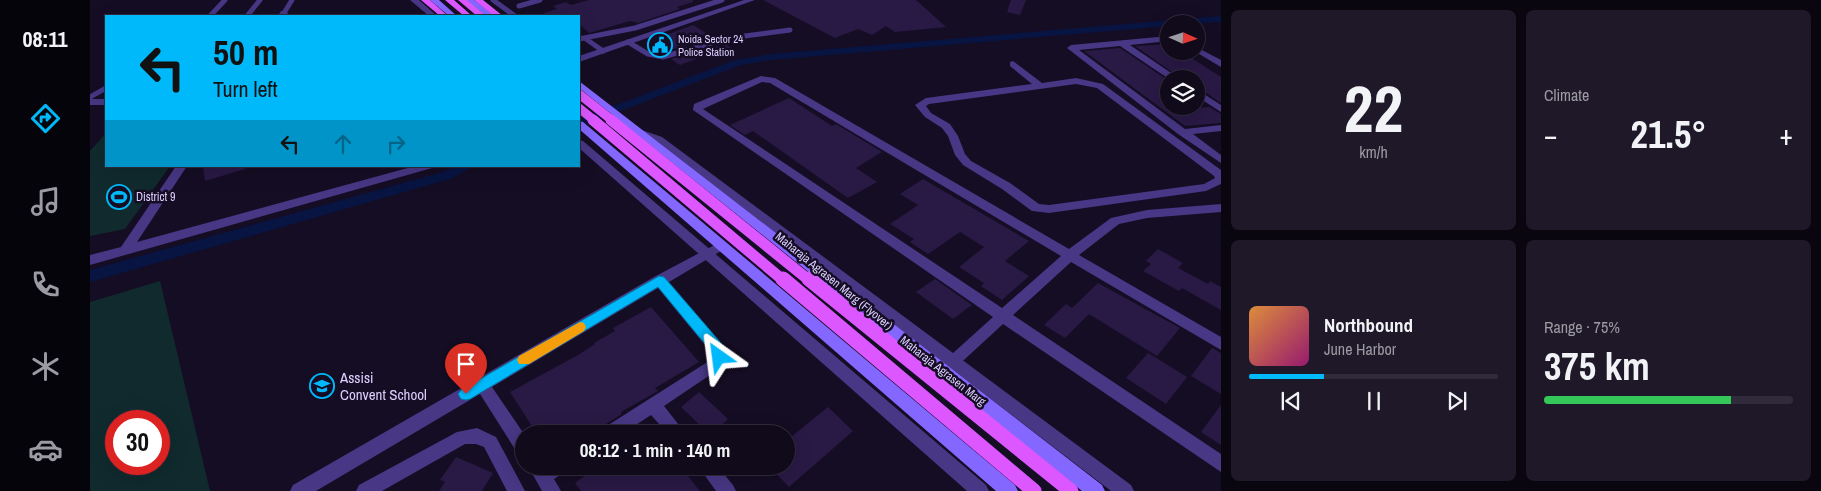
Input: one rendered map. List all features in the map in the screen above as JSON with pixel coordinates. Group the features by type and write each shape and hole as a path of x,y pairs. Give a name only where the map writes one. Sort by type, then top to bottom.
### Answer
{"main road":[{"path":"425,0 443,15"},
{"path":"434,0 452,15"},
{"path":"449,0 468,15"},
{"path":"462,0 481,15"},
{"path":"469,0 490,15"},
{"path":"478,0 498,15"},
{"name":"Maharaja Agrasen Marg","path":"580,85 835,286 948,366 1096,491"},
{"name":"Maharaja Agrasen Marg (Flyover)","path":"580,95 1071,491"},
{"path":"580,109 1034,491"},
{"path":"580,125 1009,491"},
{"path":"798,311 835,286"}],"street":[{"path":"414,0 432,15"},
{"path":"580,59 747,0"},
{"path":"1160,39 1071,48 1221,160"},
{"path":"1120,42 1162,70"},
{"path":"1205,54 1221,64"},
{"path":"1013,64 1040,86"},
{"path":"1221,344 772,80 761,79 697,106 698,110 1003,314 1221,464"},
{"path":"1076,81 1100,86 1219,174 1221,180 1206,187 1049,209 1036,208 1006,186 967,163 960,155 954,136 946,126 928,115 920,105 926,101 1040,86 1076,81"},
{"path":"1205,98 1221,109"},
{"path":"90,102 105,102"},
{"path":"1182,132 1221,128"},
{"path":"639,132 658,139 948,366 1125,491"},
{"path":"580,144 980,491"},
{"path":"125,251 181,167"},
{"path":"90,260 424,167"},
{"path":"1126,198 1145,214"},
{"path":"948,366 1070,255 1115,221 1145,214 1221,208"},
{"path":"300,491 659,280 722,246"},
{"path":"621,425 714,365 719,357 716,347 659,280"},
{"path":"482,384 515,434"},
{"path":"652,404 670,425"},
{"path":"366,491 463,437 477,436 490,442 516,491"},
{"path":"714,475 727,491"}],"lane":[{"path":"211,15 225,0"},
{"path":"248,15 260,0"},
{"path":"283,15 292,0"},
{"path":"493,0 514,15"},
{"path":"519,6 540,0"},
{"path":"580,39 635,28 722,0"},
{"path":"628,42 648,54 663,56 729,38 780,34 790,30"},
{"path":"586,39 603,51"},
{"path":"90,96 105,88"},
{"path":"90,89 99,90"}],"green space":[{"name":"District 9","path":"105,134 105,167 169,167 125,229 90,236 90,151"},
{"path":"160,281 210,491 90,491 90,302"}],"building":[{"path":"589,0 693,0 693,2 677,7 680,9 638,23 630,21 589,33 580,25 580,15 545,15 544,13 557,9 553,6 566,2 571,5"},
{"path":"763,0 916,0 946,27 895,32 886,26 872,35 858,29 835,38"},
{"path":"1011,0 1026,0 1020,15 1007,12"},
{"path":"693,25 714,38 663,52 645,43"},
{"path":"725,44 734,49 712,56 710,54 680,65 671,59"},
{"path":"1160,45 1160,60 1195,60 1221,77 1221,103 1205,92 1205,70 1169,70 1135,46"},
{"path":"1120,48 1160,75 1160,107 1084,51"},
{"path":"789,98 832,126 836,124 882,152 856,168 877,182 848,198 753,131 745,135 730,125"},
{"path":"1205,107 1209,107 1221,114 1221,123 1185,126 1170,115 1205,115"},
{"path":"203,167 244,167 245,169 205,181"},
{"path":"923,179 1029,241 1005,261 1029,276 1002,300 981,286 984,283 959,267 984,247 960,232 928,254 910,242 914,239 890,224 918,205 900,194"},
{"path":"1158,249 1183,263 1178,268 1208,284 1210,281 1221,287 1221,310 1182,288 1179,291 1143,271 1151,264 1146,261"},
{"path":"935,279 972,305 953,319 916,292"},
{"path":"1098,283 1180,328 1157,356 1089,314 1065,338 1044,325 1066,304 1072,308"},
{"path":"651,307 699,362 655,388 658,391 621,412 622,414 604,425 531,425 510,392 578,355 615,331 613,328"},
{"path":"1212,348 1221,353 1221,394 1191,376"},
{"path":"1148,353 1187,377 1166,404 1126,378"},
{"path":"699,392 728,419 722,425 700,425 681,407"},
{"path":"1221,405 1221,445 1201,432"},
{"path":"828,407 853,431 789,487 778,475 795,475 795,434"},
{"path":"456,457 493,473 482,491 439,491 445,482 440,480"},
{"path":"586,475 687,475 700,491 581,491 575,483"}],"waterway":[{"path":"580,123 739,62 771,57 1221,19"},
{"path":"90,276 448,175 466,167"}],"slow traffic":[{"path":"524,360 580,327"}],"place":[{"name":"Noida Sector 24 Police Station","path":"660,45"},
{"name":"District 9","path":"119,197"},
{"name":"Assisi Convent School","path":"322,386"}],"route":[{"path":"466,394 659,280 716,347 719,357"}]}
